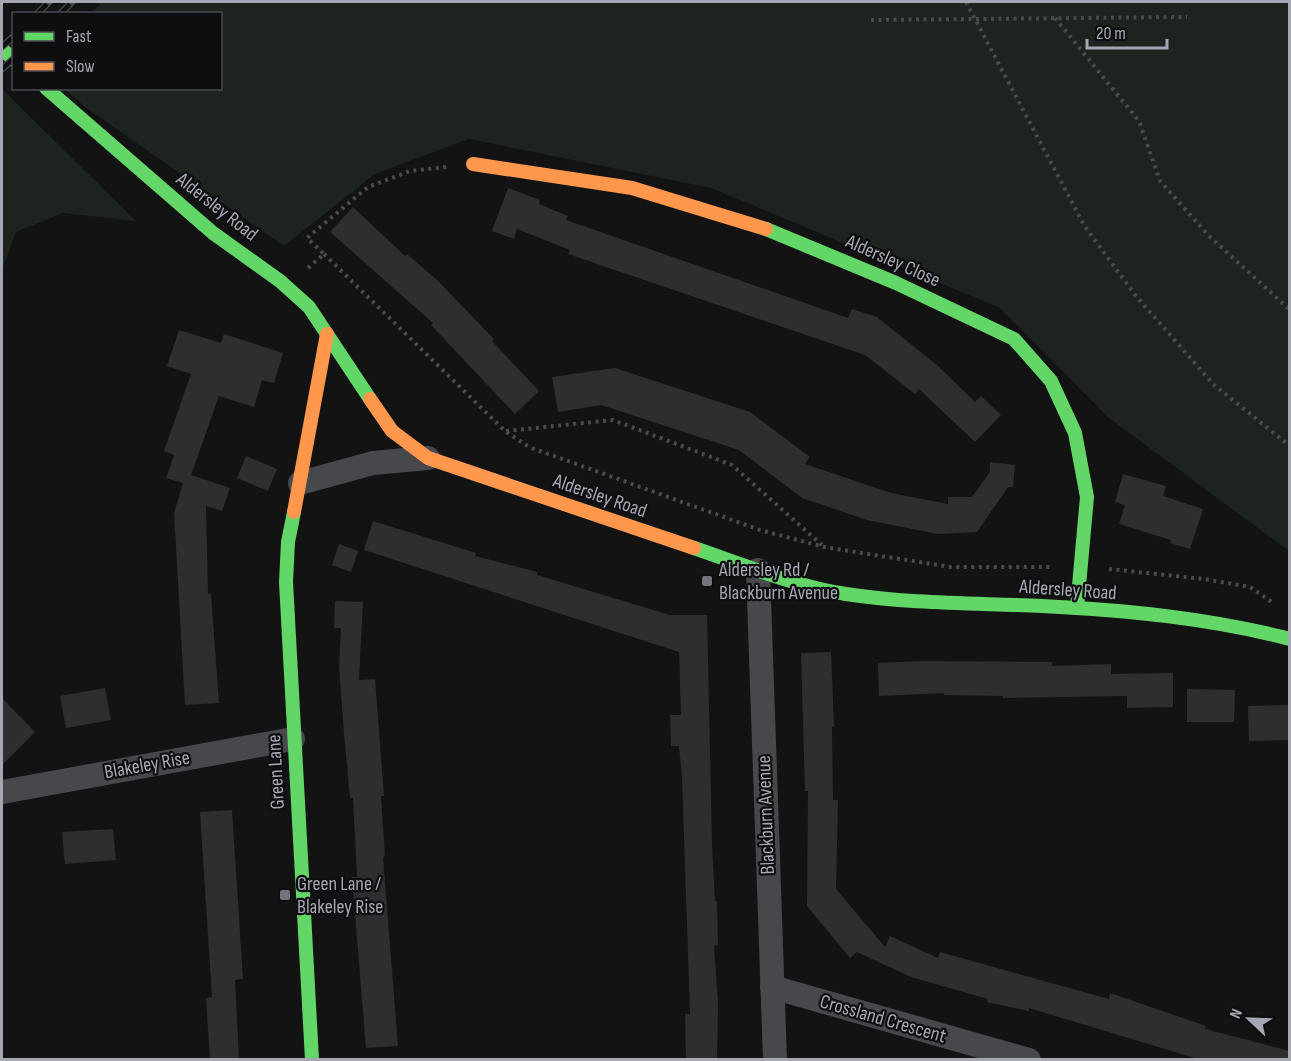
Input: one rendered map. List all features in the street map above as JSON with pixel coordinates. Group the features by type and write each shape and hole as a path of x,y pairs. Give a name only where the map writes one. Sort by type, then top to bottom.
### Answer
{"street":[{"name":"Aldersley Road","path":"48,90 213,233 287,287 309,307 392,431 428,458 758,570 813,588 852,597 912,602 1077,608 1228,625 1290,639"},
{"name":"Aldersley Close","path":"472,164 632,188 753,223 896,283 1014,339 1051,381 1075,433 1087,497 1077,608"},
{"name":"Green Lane","path":"312,1059 286,582 288,542 327,334"},
{"path":"300,483 373,463 428,458"},
{"name":"Blackburn Avenue","path":"758,570 775,1059"},
{"name":"Blakeley Rise","path":"2,792 293,739"},
{"name":"Crossland Crescent","path":"772,987 1029,1059"}],"path":[{"path":"966,2 1085,227 1129,287 1214,385 1290,446"},
{"path":"871,20 1187,17"},
{"path":"1055,18 1139,121 1160,181 1209,236 1290,310"},
{"path":"472,164 410,171 368,187 307,238 505,431 529,447 760,530 824,547 951,567 1079,567 1204,579 1250,587 1283,609"},
{"path":"287,287 324,254"},
{"path":"505,431 613,420 732,465 824,547"}],"shaded area":[{"path":"102,2 1289,2 1289,551 1109,418 1000,308 711,188 469,139 375,174 284,246 85,107 65,90 222,90 222,12 92,12"},
{"path":"3,90 136,221 63,213 16,232 2,270"}],"building":[{"path":"508,188 540,200 539,204 568,216 566,220 848,318 852,309 877,317 938,366 975,402 981,396 1001,415 975,442 919,389 915,394 865,355 568,254 570,250 517,229 514,239 492,231"},
{"path":"353,207 405,256 407,254 437,280 494,339 492,341 539,391 515,414 431,325 433,323 330,232"},
{"path":"179,330 221,343 224,334 283,353 274,383 262,380 254,407 219,396 191,475 230,488 222,511 206,506 208,594 211,594 219,703 185,705 174,513 183,483 166,478 174,455 164,451 191,374 167,366"},
{"path":"615,368 750,412 810,457 805,464 891,493 948,504 948,497 972,497 990,472 990,462 1015,465 1013,487 1008,487 977,532 938,534 867,520 802,498 739,450 601,405 558,412 552,377"},
{"path":"246,456 277,469 268,491 237,478"},
{"path":"1123,474 1166,486 1163,496 1203,509 1190,549 1170,543 1171,540 1119,524 1125,505 1115,502"},
{"path":"373,521 476,553 475,556 537,572 537,575 670,615 707,615 712,844 718,945 714,946 718,1002 717,1058 686,1059 685,1014 690,1014 682,777 679,746 671,746 670,715 681,715 679,652 364,550"},
{"path":"339,544 358,551 351,572 332,565"},
{"path":"335,601 363,602 359,680 375,679 384,796 381,796 385,856 383,857 398,1046 366,1048 352,877 357,877 353,798 350,798 339,667 341,628 334,628"},
{"path":"831,652 834,727 832,727 833,800 838,800 836,889 885,947 890,936 938,958 940,952 1109,999 1110,993 1206,1026 1205,1029 1290,1051 1290,1059 1198,1059 1029,1008 1029,1011 987,1002 988,999 911,977 857,952 850,958 807,906 808,791 805,791 801,653"},
{"path":"1052,662 1052,666 1111,664 1111,674 1173,673 1173,707 1127,708 1127,696 1003,698 1003,696 944,695 944,693 879,696 878,663"},
{"path":"105,688 111,720 66,728 60,696"},
{"path":"1187,689 1235,690 1234,722 1187,722"},
{"path":"2,698 35,732 2,765"},
{"path":"1290,705 1290,740 1249,741 1248,706"},
{"path":"232,810 243,979 235,980 239,1059 210,1059 206,998 212,997 200,812"},
{"path":"113,829 116,860 65,864 62,832"}],"railway":[{"path":"39,12 49,2"},
{"path":"62,12 72,2"},
{"path":"2,47 12,38"},
{"path":"2,69 12,60"}],"traffic: fast":[{"path":"2,49 12,58"},
{"path":"48,90 213,233 280,281 309,307 370,399"},
{"path":"766,229 896,283 1014,339 1051,381 1075,433 1087,497 1077,608"},
{"path":"294,512 288,542 286,582 312,1060"},
{"path":"694,548 788,580 846,594 919,601 1136,613 1198,620 1290,639"}],"traffic: slow":[{"path":"473,164 632,188 766,229"},
{"path":"294,512 327,334"},
{"path":"370,399 392,431 428,458 694,548"}],"place":[{"name":"Aldersley Rd / Blackburn Avenue","path":"707,581"},
{"name":"Green Lane / Blakeley Rise","path":"285,895"}]}
